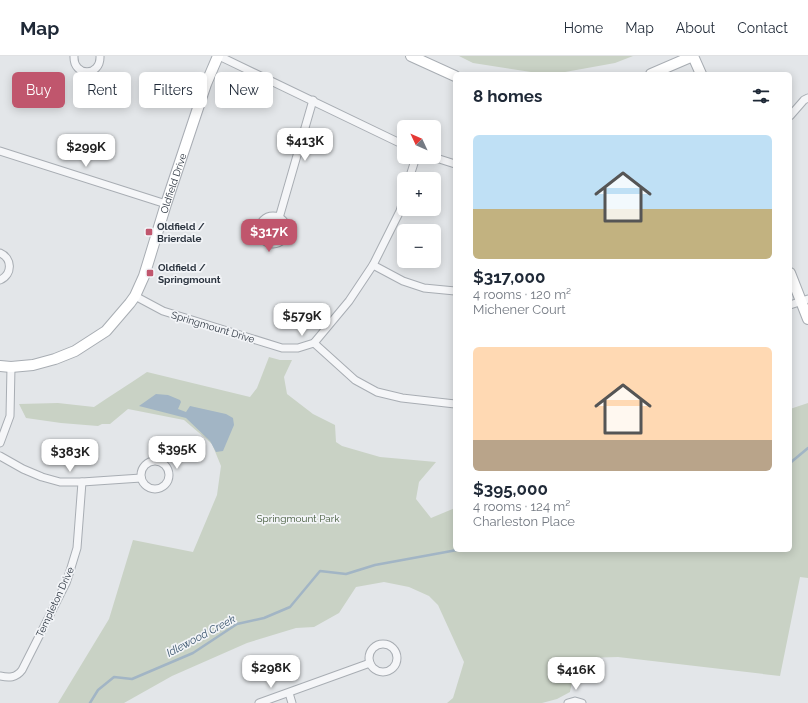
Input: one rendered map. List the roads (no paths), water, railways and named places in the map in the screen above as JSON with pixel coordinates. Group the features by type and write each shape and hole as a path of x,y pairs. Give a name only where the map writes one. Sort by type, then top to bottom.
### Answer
{"street":[{"path":"74,56 74,64 77,68 87,72 96,69 100,61 100,56"},
{"path":"218,56 313,100 397,142"},
{"name":"Oldfield Drive","path":"0,366 11,367 33,365 75,351 106,331 135,296 144,276 206,84 218,56"},
{"path":"411,56 453,75"},
{"path":"655,72 693,56 700,72"},
{"path":"792,114 804,100 808,98"},
{"path":"279,218 313,100"},
{"path":"0,151 166,204"},
{"path":"441,160 453,163"},
{"path":"398,216 373,265 350,302 314,343 355,380 377,392 402,398 453,404"},
{"path":"0,253 6,257 9,267 7,275 0,280"},
{"path":"373,265 403,281 424,288 453,291"},
{"path":"792,277 805,300 808,319"},
{"name":"Springmount Drive","path":"135,296 163,311 282,348 298,348 314,343"},
{"path":"792,304 805,300"},
{"path":"0,443 10,416 11,367"},
{"path":"0,456 42,477 60,482 141,478"},
{"name":"Templeton Drive","path":"0,676 7,678 14,677 22,670 68,577 77,548 82,482"},
{"path":"388,644 396,651 396,662 390,670 381,672 376,670 370,663 369,654 376,645 388,644"},
{"path":"259,703 370,663"},
{"path":"289,693 292,703"},
{"path":"568,703 575,701 582,703"}],"water":[{"path":"156,394 168,395 180,400 181,402 178,409 186,412 190,406 226,414 233,418 234,425 223,451 216,452 210,441 186,418 139,406"}],"waterway":[{"name":"Idlewood Creek","path":"792,461 808,448"},
{"name":"Idlewood Creek","path":"90,703 98,690 114,677 132,679 193,653 237,624 264,618 290,607 320,571 346,574 375,565 453,551"}],"place":[{"name":"Oldfield / Brierdale","path":"149,232"},
{"name":"Oldfield / Springmount","path":"150,273"}],"park label":[{"name":"Springmount Park","path":"298,518"}]}
